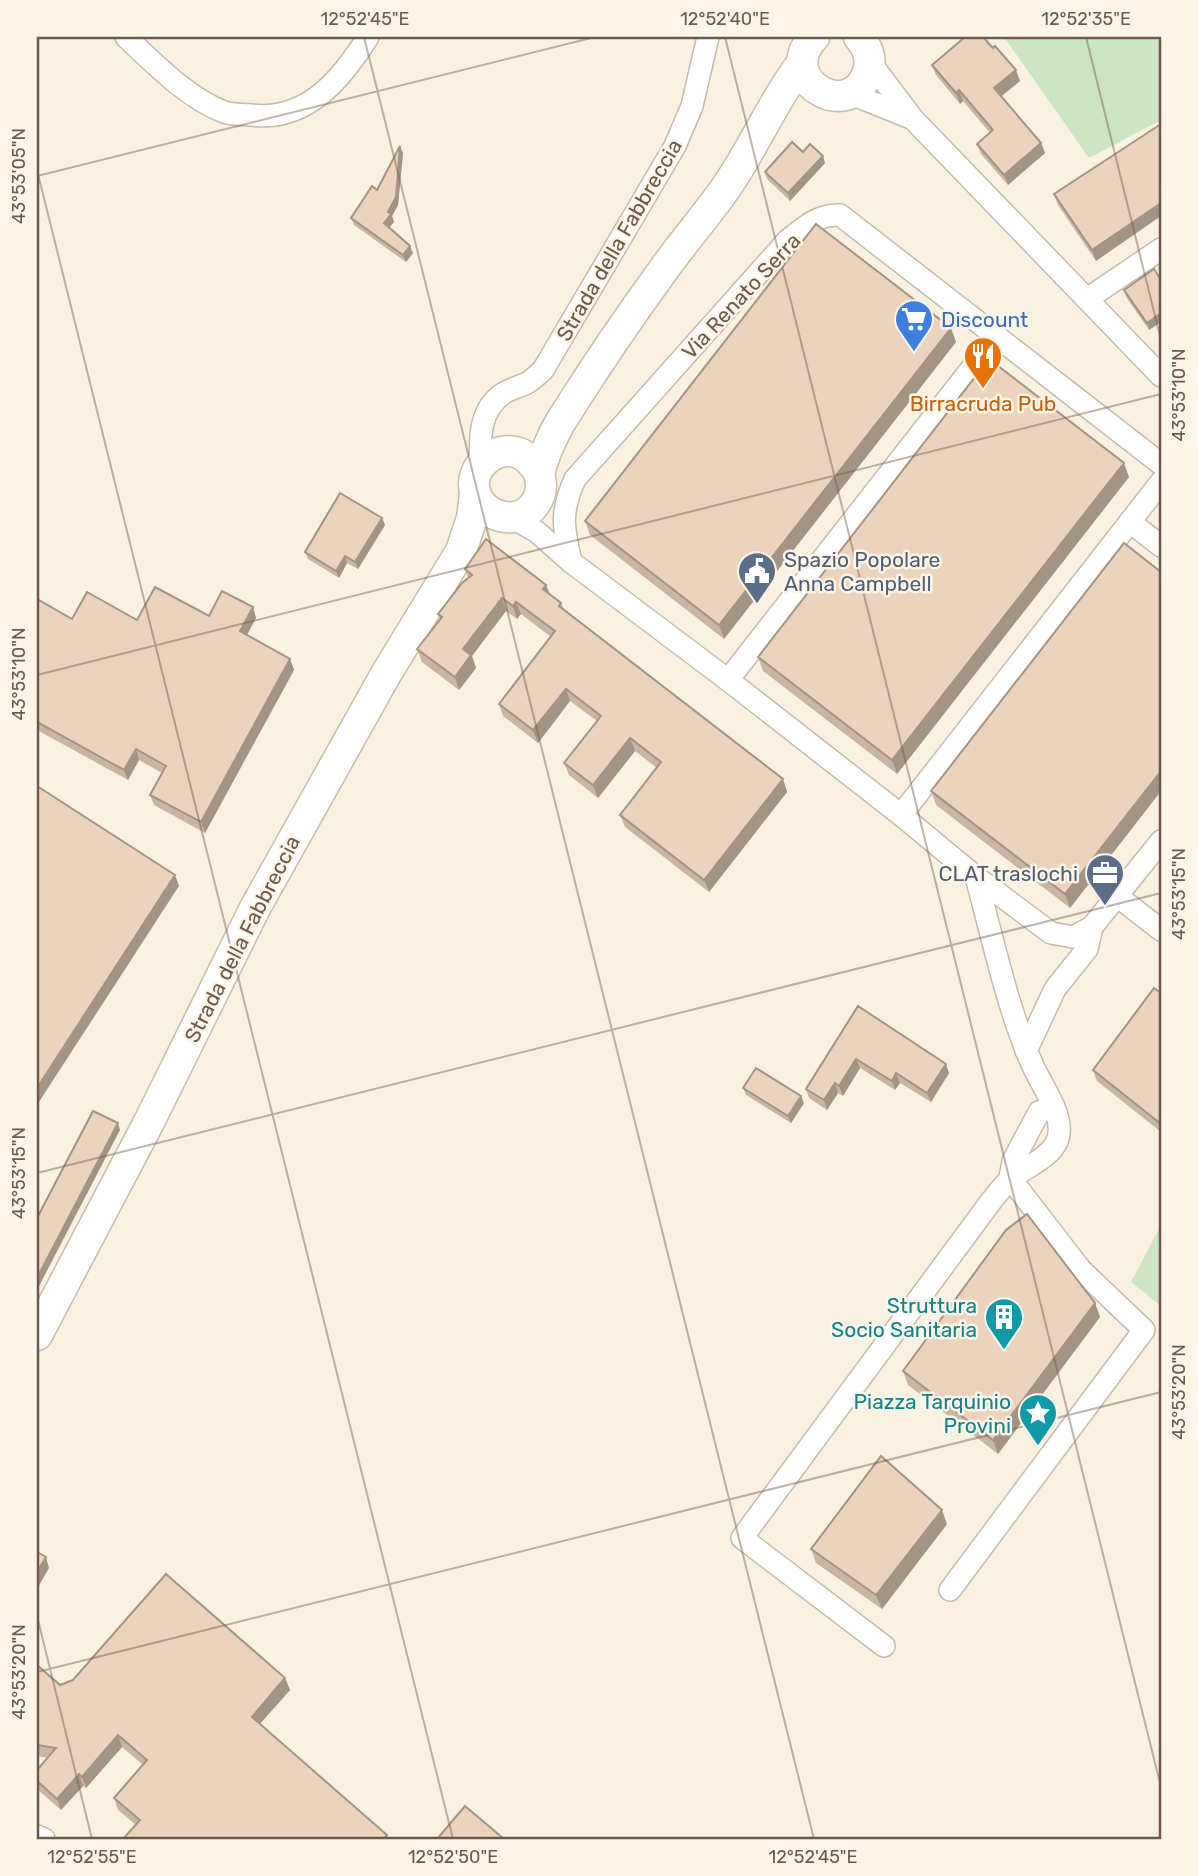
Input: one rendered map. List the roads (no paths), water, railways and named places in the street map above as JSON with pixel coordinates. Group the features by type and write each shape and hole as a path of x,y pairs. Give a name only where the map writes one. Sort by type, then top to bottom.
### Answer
{"street":[{"path":"126,37 158,68 193,95 225,112 265,117 296,111 324,93 352,62 368,37"},
{"name":"Strada della Fabbreccia","path":"37,1335 149,1122 255,908 386,674 461,551 472,518 474,484 481,464 480,443 486,412 492,401 527,383 543,370 675,146 692,106 708,37"},
{"path":"808,50 804,73 816,89 838,96 849,93 864,81 865,49"},
{"path":"865,49 913,119 1161,376"},
{"name":"Strada della Fabbreccia","path":"461,551 486,529 527,512 537,502 541,487 522,459 561,421 664,269 726,187 808,50"},
{"path":"773,111 816,89"},
{"path":"849,93 913,119"},
{"name":"Via Renato Serra","path":"571,562 564,529 565,503 575,479 788,240 811,222 828,214 840,215 1161,464"},
{"path":"1087,299 1161,249"},
{"path":"728,680 997,337"},
{"path":"486,412 495,434 522,459"},
{"path":"481,464 493,454 522,459"},
{"path":"901,815 1161,482"},
{"path":"475,494 485,510 537,532 571,562 728,680 976,877 1051,933 1073,937 1092,928"},
{"path":"1130,522 1161,546"},
{"path":"1026,1051 1055,989 1087,949 1092,928 1161,841"},
{"path":"884,1646 743,1538 992,1200 1010,1178 1037,1162 1056,1144 1060,1130 1054,1107 1015,1023 976,877"},
{"path":"1117,896 1161,930"},
{"path":"950,1590 1144,1331 1082,1270 1010,1178 1013,1161 1039,1112 1054,1107"},
{"path":"37,1836 44,1839"}],"place":[{"name":"Discount","path":"914,353"},
{"name":"Birracruda Pub","path":"983,390"},
{"name":"Spazio Popolare Anna Campbell","path":"757,605"},
{"name":"CLAT traslochi","path":"1105,907"},
{"name":"Struttura Socio Sanitaria","path":"1004,1351"},
{"name":"Piazza Tarquinio Provini","path":"1038,1447"}]}
